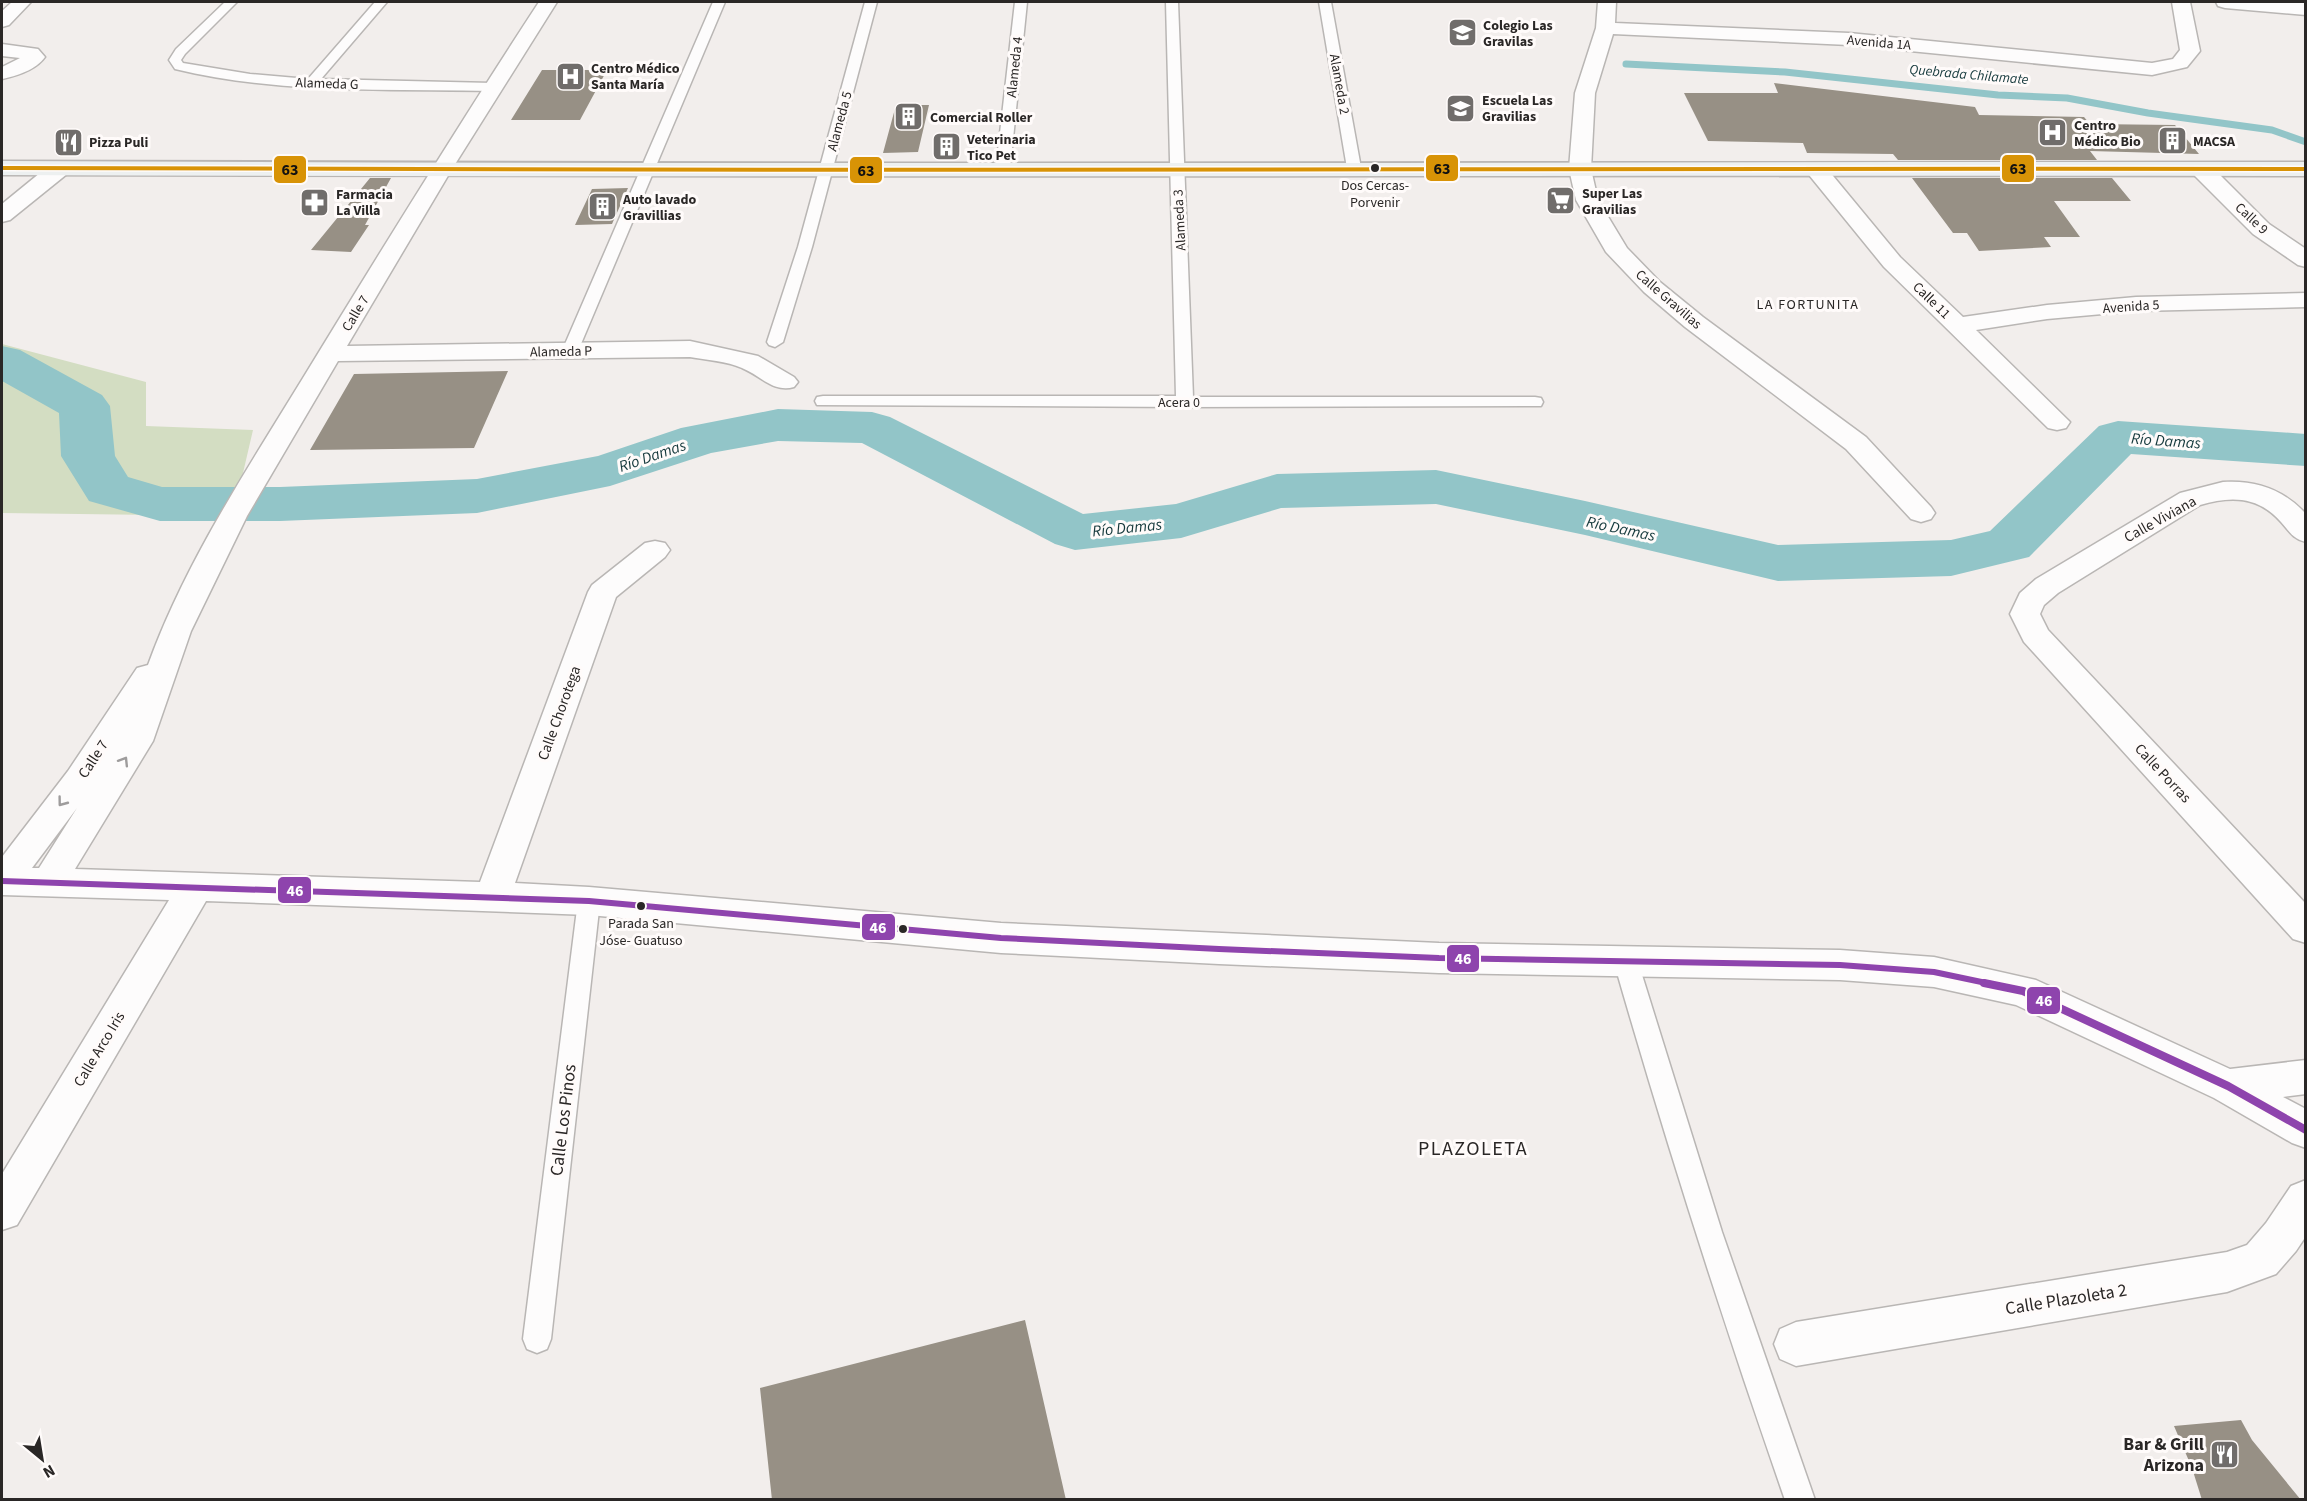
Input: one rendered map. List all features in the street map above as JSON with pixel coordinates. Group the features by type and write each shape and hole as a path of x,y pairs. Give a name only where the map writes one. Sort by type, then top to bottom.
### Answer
{"street":[{"path":"2,21 22,2"},
{"name":"Calle 7","path":"49,882 138,741 177,631 233,516 441,169 548,2"},
{"name":"Calle Gravilias","path":"1607,2 1605,28 1585,93 1580,169 1587,200 1618,252 1652,287 1694,322 1856,443 1921,513"},
{"name":"Avenida 1A","path":"1605,28 1849,39 2152,69 2180,63 2190,51 2181,2"},
{"path":"2224,2 2306,9"},
{"path":"2,50 31,53 35,57 11,71 2,73"},
{"path":"2,168 648,171 827,168 2203,171 2306,169"},
{"path":"2,214 59,169"},
{"name":"Calle 11","path":"1816,170 1892,262 2057,422"},
{"name":"Calle 9","path":"2203,171 2261,229 2306,260"},
{"name":"Avenida 5","path":"1958,325 2047,312 2136,304 2306,300"},
{"name":"Alameda P","path":"330,354 690,350 749,361 785,382"},
{"name":"Calle Viviana","path":"2025,614 2031,600 2047,586 2190,499 2215,492 2244,489 2277,502 2306,533"},
{"name":"Calle Chorotega","path":"493,896 603,592 655,550"},
{"name":"Calle Porras","path":"2025,614 2035,635 2306,929"},
{"name":"Calle 7","path":"2,881 80,780 177,631"},
{"path":"2,881 589,901 1001,938 1439,958 1840,964 1945,974 2024,991 2228,1086 2306,1130"},
{"name":"Calle Arco Iris","path":"2,1211 196,886"},
{"path":"2228,1086 2306,1077"},
{"name":"Calle Plazoleta 2","path":"1796,1344 2227,1272 2261,1260 2281,1237 2306,1199"}],"lane":[{"name":"Alameda G","path":"231,2 180,52 175,60 179,66 250,78 311,83 492,87"},
{"path":"311,83 381,2"},
{"path":"570,351 719,2"},
{"name":"Alameda 5","path":"774,342 827,168 871,2"},
{"name":"Alameda 4","path":"1003,168 1021,2"},
{"name":"Alameda 3","path":"1172,2 1185,402"},
{"name":"Alameda 2","path":"1325,2 1354,168"},
{"name":"Acera 0","path":"823,401 1535,402"},
{"name":"Calle Los Pinos","path":"537,1339 589,901"},
{"path":"1626,962 1667,1102 1741,1335 1800,1500"}],"green space":[{"path":"2,344 146,382 146,426 253,430 233,516 2,513"}],"building":[{"path":"542,70 607,70 580,120 511,120"},
{"path":"1774,83 1975,107 1979,115 2084,117 2090,124 2175,125 2199,154 2090,151 2097,160 1898,160 1893,154 1807,153 1803,143 1708,141 1684,93 1778,93"},
{"name":"Comercial Roller","path":"896,105 929,105 918,152 883,153"},
{"path":"370,178 391,178 365,225 369,225 351,252 311,250"},
{"path":"1912,178 2112,178 2131,201 2054,201 2080,237 2044,237 2051,247 1979,251 1967,233 1953,233"},
{"name":"Auto lavado Gravillias","path":"628,188 612,224 575,225 592,189"},
{"path":"508,371 474,448 310,450 354,374"},
{"path":"1025,1320 1066,1500 772,1500 760,1388"},
{"name":"Bar & Grill Arizona","path":"2241,1420 2252,1440 2301,1500 2202,1500 2192,1468 2174,1426"}],"waterway":[{"name":"Quebrada Chilamate","path":"1626,64 1785,72 1998,95 2067,98 2148,113 2272,130 2306,142"},
{"name":"Río Damas","path":"2,361 84,406 88,456 108,489 160,504 280,504 477,496 610,470 700,439 778,425 872,428 1075,532 1181,521 1277,491 1436,487 1585,518 1778,563 1951,558 2009,544 2118,437 2306,450"}],"transit line":[{"name":"63","path":"2,168 648,171 1354,168 2306,169"},
{"name":"46","path":"2,881 589,901 1001,938 1219,949 1439,958 1840,965 1934,972 2023,991 2228,1086 2306,1130"}],"place":[{"name":"Colegio Las Gravilas","path":"1462,33"},
{"name":"Centro Médico Santa María","path":"570,76"},
{"name":"Escuela Las Gravilias","path":"1461,108"},
{"name":"Comercial Roller","path":"909,117"},
{"name":"Centro Médico Bio","path":"2053,133"},
{"name":"MACSA","path":"2172,141"},
{"name":"Pizza Puli","path":"68,142"},
{"name":"Veterinaria Tico Pet","path":"946,147"},
{"name":"Dos Cercas- Porvenir","path":"1375,168"},
{"name":"Super Las Gravilias","path":"1561,201"},
{"name":"Farmacia La Villa","path":"315,202"},
{"name":"Auto lavado Gravillias","path":"602,207"},
{"name":"Parada San Jóse- Guatuso","path":"641,906"},
{"name":"Bar & Grill Arizona","path":"2225,1454"}],"district":[{"name":"LA FORTUNITA","path":"1808,304"},
{"name":"PLAZOLETA","path":"1473,1148"}]}
